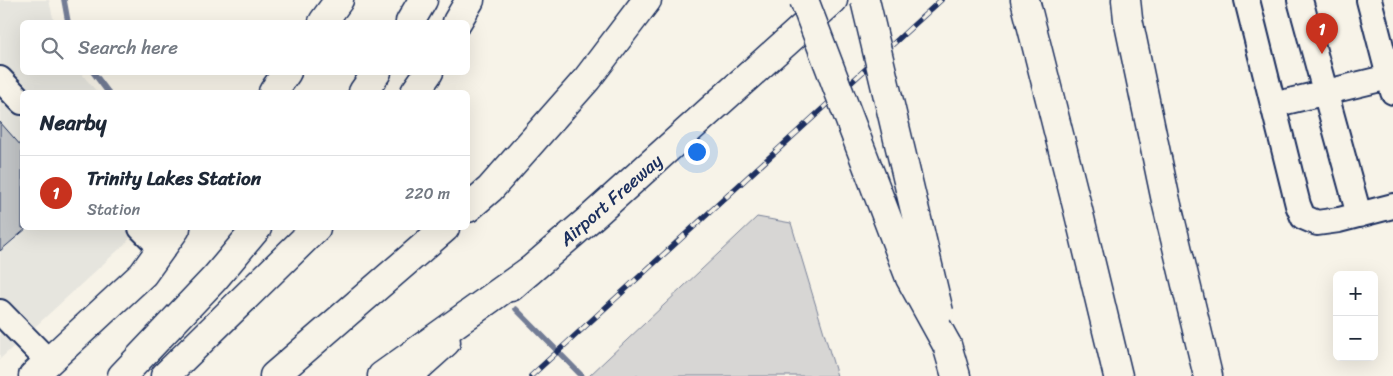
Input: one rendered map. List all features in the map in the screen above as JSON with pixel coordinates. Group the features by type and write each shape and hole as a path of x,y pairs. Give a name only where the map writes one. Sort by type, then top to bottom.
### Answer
{"main road":[{"path":"324,20 339,0"},
{"path":"411,20 422,0"},
{"path":"458,20 470,0"},
{"path":"470,206 490,189 587,79 647,0"},
{"path":"804,0 910,278 947,346"},
{"name":"Airport Freeway","path":"408,376 593,216 833,0"},
{"path":"865,0 947,346 956,376"},
{"path":"1025,0 1118,376"},
{"path":"1126,0 1128,18 1166,201 1208,376"},
{"path":"274,90 285,75"},
{"path":"364,90 374,75"},
{"path":"416,90 427,75"},
{"path":"122,376 215,278 255,230"},
{"path":"165,376 314,230"},
{"path":"274,376 443,230"},
{"path":"41,369 143,274 169,238"},
{"path":"382,376 529,271"}],"street":[{"path":"1247,0 1302,217 1317,223 1339,220 1393,206"},
{"path":"1300,0 1358,215"},
{"path":"1273,105 1392,81 1369,0"},
{"path":"0,79 20,100"},
{"path":"147,230 169,238"},
{"path":"0,312 41,369"}],"shaded area":[{"path":"0,0 49,0 54,20 20,20 20,75 83,75 95,90 20,90 20,230 135,230 127,242 0,359"},
{"path":"757,217 791,223 837,376 589,376"}],"building":[{"path":"0,122 20,145 20,230 25,230 0,251"}],"waterway":[{"path":"64,0 68,20"},
{"path":"95,75 106,90"},
{"path":"516,309 582,376"}],"railway":[{"path":"531,376 941,0"}],"place":[{"name":"Trinity Lakes Station","path":"1322,54"}]}
